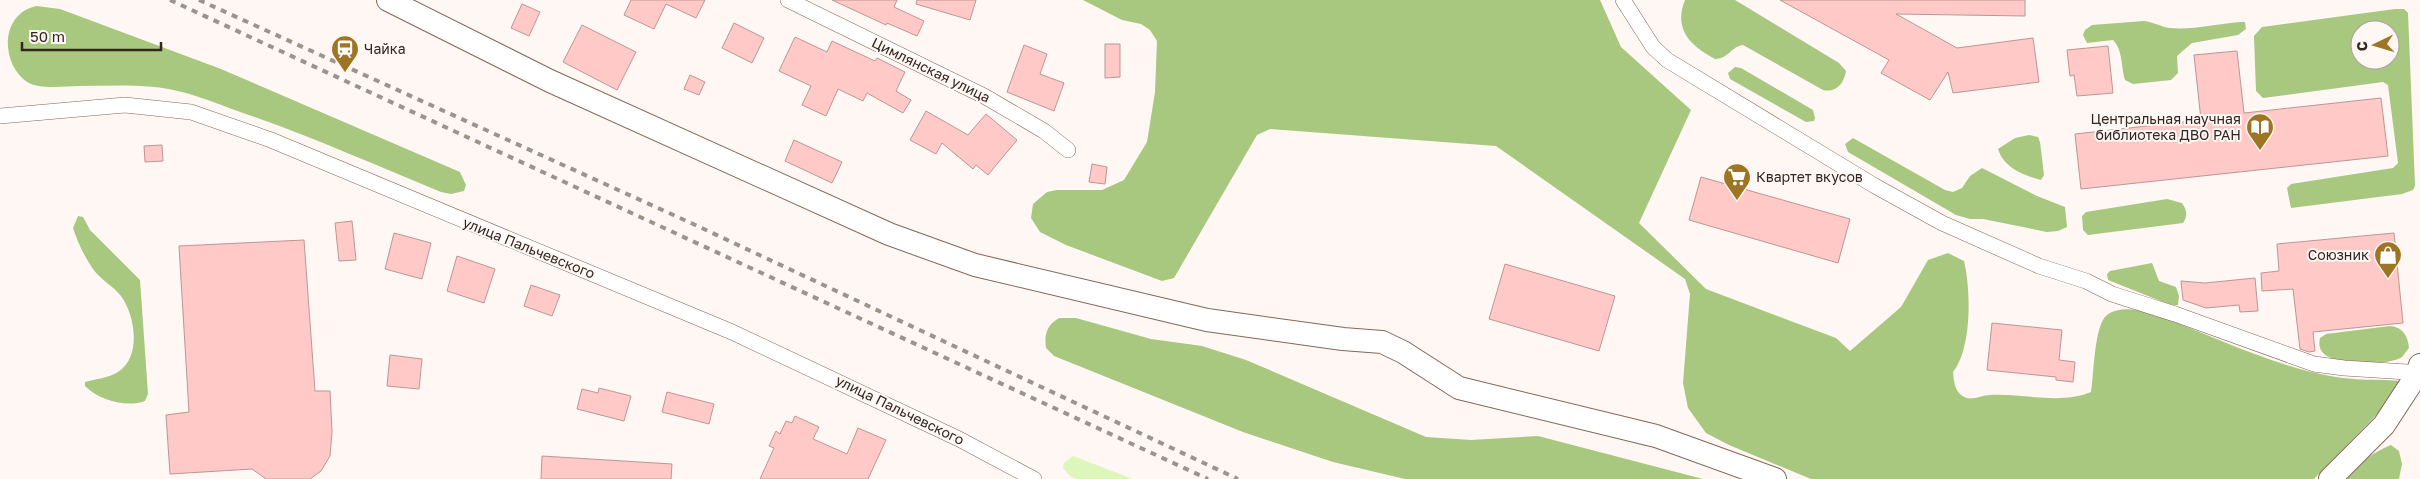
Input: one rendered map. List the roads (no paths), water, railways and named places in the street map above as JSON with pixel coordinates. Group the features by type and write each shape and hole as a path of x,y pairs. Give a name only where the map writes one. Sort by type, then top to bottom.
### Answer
{"main road":[{"path":"388,0 550,81 889,234 975,265 1207,320 1343,339 1382,342 1403,352 1459,388 1656,436 1775,479"},
{"path":"2330,479 2384,425 2418,370"}],"street":[{"name":"Цимлянская улица","path":"788,0 984,96 1044,131 1068,150"},
{"path":"1623,0 1653,47 1667,60 1875,186 1942,223 2039,266 2086,281 2112,294 2175,314 2314,364 2407,372 2418,370"},
{"name":"улица Пальчевского","path":"0,116 125,105 191,112 271,140 732,332 959,439 1034,479"}],"railway":[{"path":"170,0 1208,479"},
{"path":"199,0 691,223 1238,479"}],"place":[{"name":"Чайка","path":"345,73"},
{"name":"Центральная научная библиотека ДВО РАН","path":"2260,151"},
{"name":"Квартет вкусов","path":"1737,201"},
{"name":"Союзник","path":"2388,279"}]}
